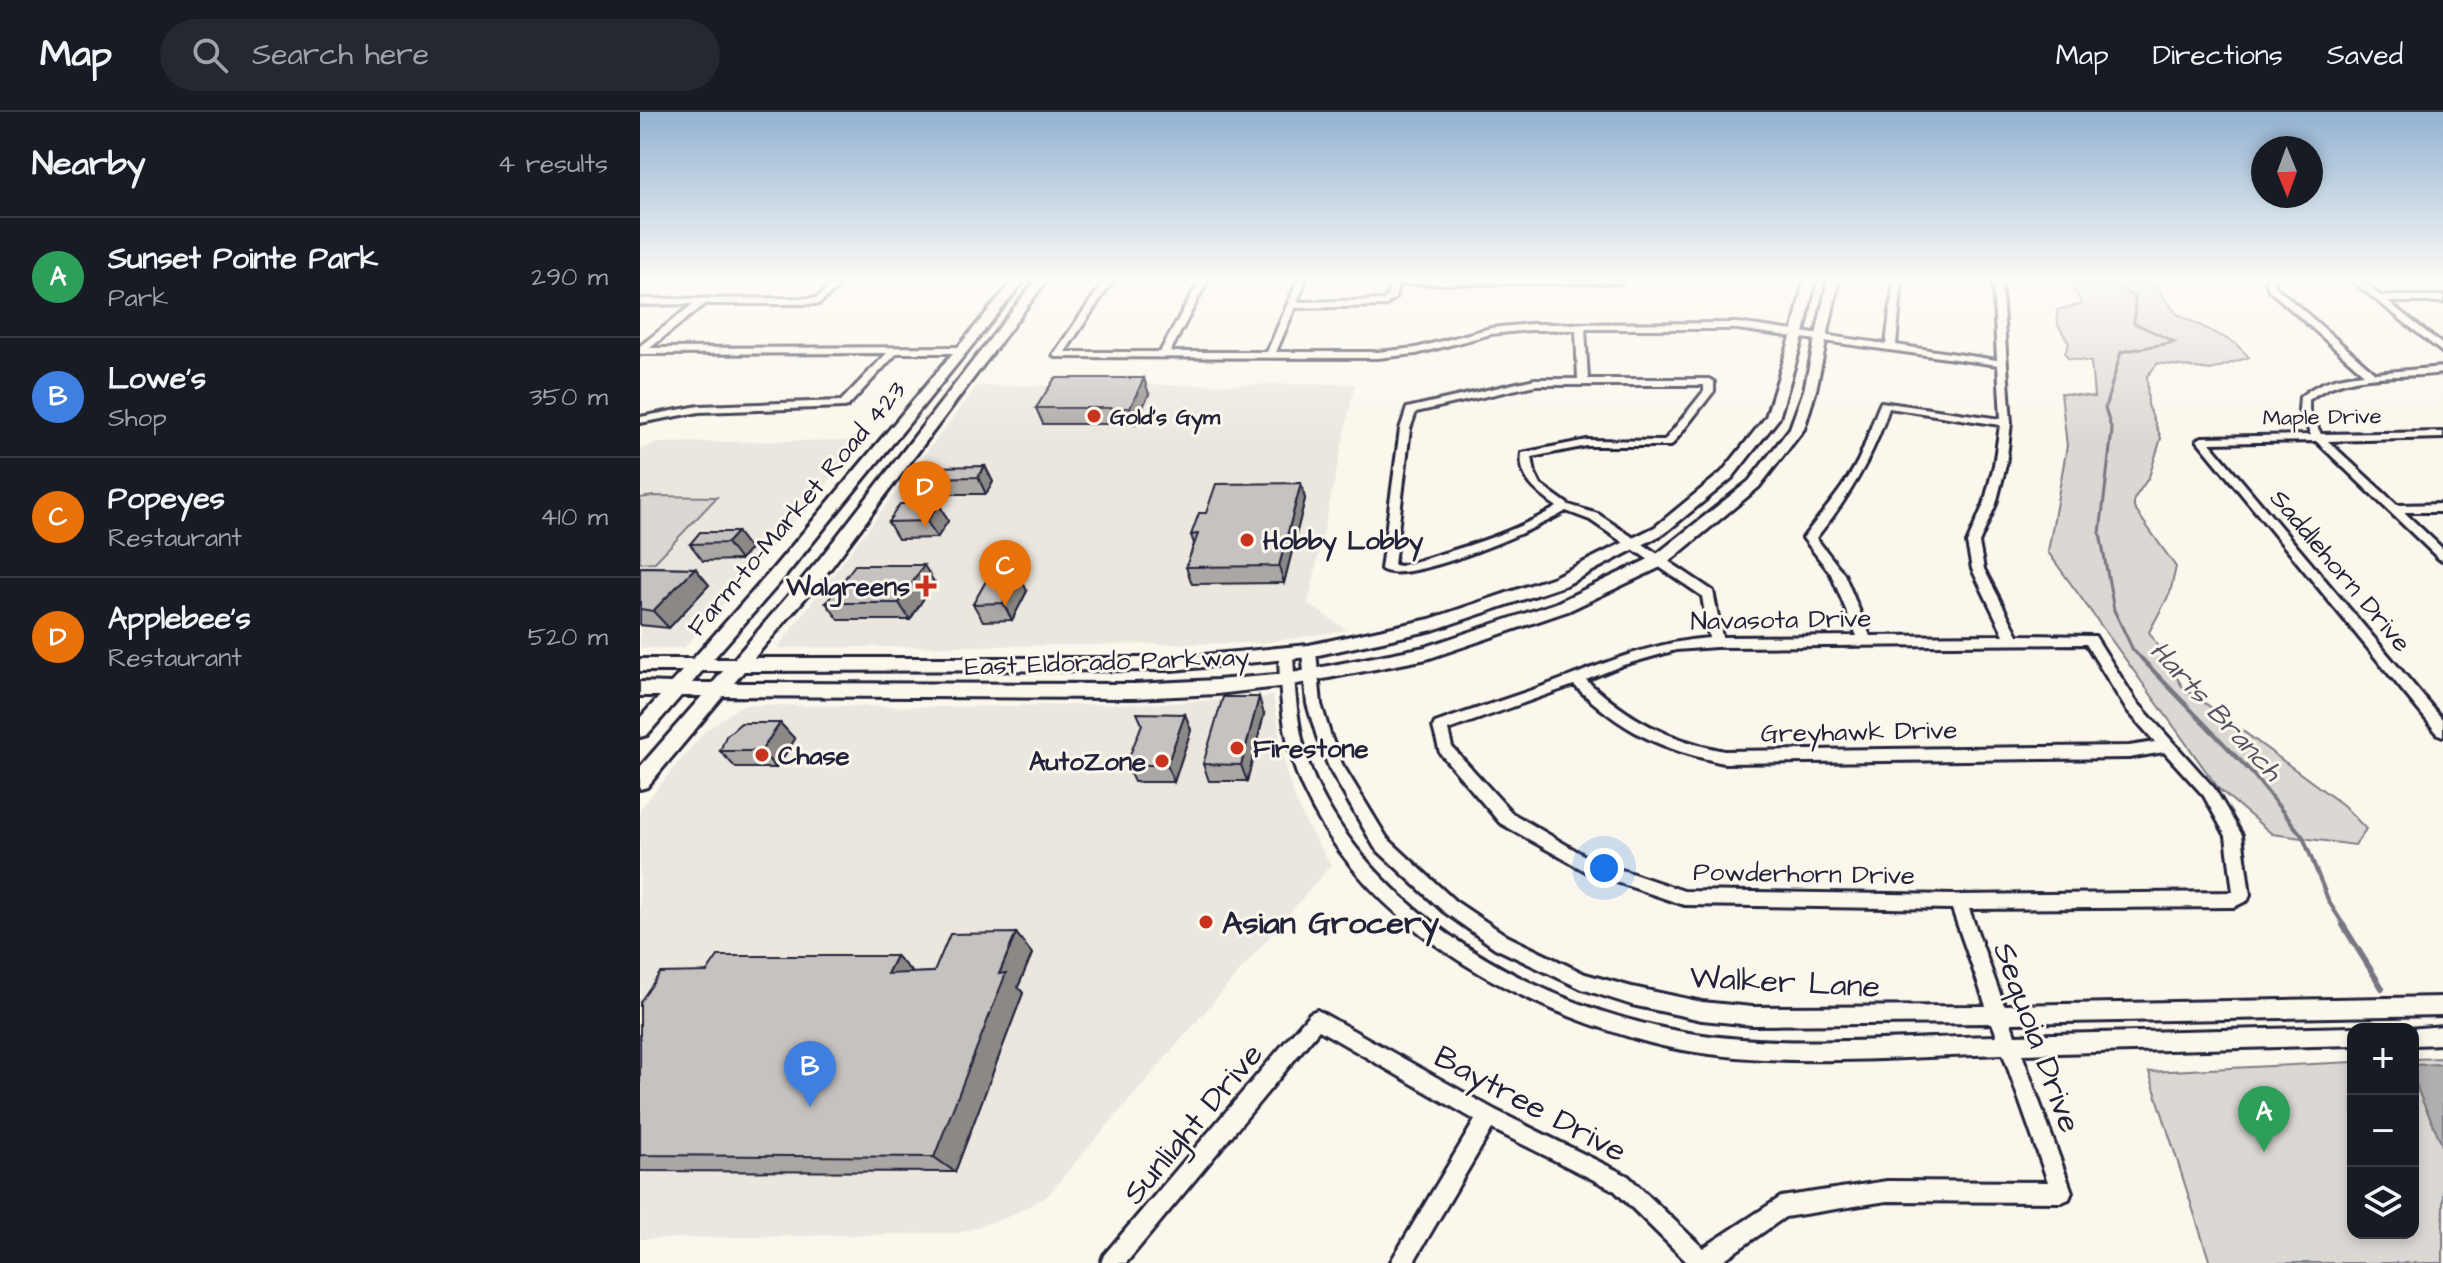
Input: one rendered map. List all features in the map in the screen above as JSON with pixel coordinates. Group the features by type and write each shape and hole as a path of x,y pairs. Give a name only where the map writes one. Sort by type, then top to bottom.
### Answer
{"main road":[{"name":"Farm-to-Market Road 423","path":"640,730 699,665 976,334"},
{"name":"Farm-to-Market Road 423","path":"640,781 824,565 1000,334"},
{"name":"East Eldorado Parkway","path":"640,665 1172,664 1309,651 1433,624 1560,581 1660,530 1727,475 1772,418 1798,334"},
{"name":"East Eldorado Parkway","path":"640,689 1134,691 1287,680 1427,653 1562,607 1659,561 1754,484 1797,429 1810,390 1821,334"},
{"path":"866,465 899,465"},
{"path":"1008,691 1023,664"}],"street":[{"path":"640,351 662,334"},
{"path":"1072,334 1058,355 1390,354 1416,351 1481,334"},
{"path":"1163,356 1175,334"},
{"path":"1270,356 1280,334"},
{"path":"1580,334 1583,380"},
{"path":"1798,334 2001,363"},
{"path":"1891,346 1892,334"},
{"path":"2000,334 2006,423 1990,504 1973,543 1978,569 2013,639"},
{"path":"2324,334 2373,376"},
{"path":"2423,334 2443,350"},
{"path":"640,420 699,409 844,404 895,350"},
{"path":"640,351 963,350"},
{"path":"2443,370 2337,381 2308,394 2304,399 2304,410 2317,436 2443,556"},
{"path":"1565,507 1541,523 1504,538 1400,570 1387,569 1405,429 1411,410 1535,382 1709,382 1709,391 1667,444 1587,443 1526,455 1529,473 1537,487 1565,507 1594,517 1708,594 1716,642"},
{"path":"1865,641 1843,580 1830,559 1809,538 1851,485 1871,451 1885,404 2006,423"},
{"name":"Maple Drive","path":"2202,440 2443,435"},
{"name":"Saddlehorn Drive","path":"2202,440 2443,730"},
{"path":"2395,509 2443,508"},
{"name":"Navasota Drive","path":"1440,727 1619,661 1662,649 1716,642 2090,639 2131,705 2164,746"},
{"name":"Walker Lane","path":"1309,651 1314,704 1335,766 1381,843 1449,906 1501,942 1582,981 1632,996 1702,1011 1797,1017 2443,1006"},
{"path":"1286,653 1290,722 1310,787 1335,834 1391,898 1464,954 1559,1005 1616,1025 1675,1040 1740,1049 2347,1036"},
{"name":"Greyhawk Drive","path":"1576,679 1611,713 1647,734 1683,750 1724,757 2129,752 2164,746"},
{"name":"Powderhorn Drive","path":"1440,727 1445,749 1506,818 1587,865 1684,898 1958,902 2234,900 2242,895 2234,835 2209,792 2164,746"},
{"name":"Sequoia Drive","path":"1700,1262 1781,1207 1887,1191 2062,1192 1958,902"},
{"name":"Baytree Drive","path":"1317,1019 1488,1117 1621,1183 1700,1262"},
{"name":"Sunlight Drive","path":"1112,1263 1317,1019"},
{"path":"2419,1036 2443,1035"},
{"path":"1401,1263 1488,1117"}],"shaded area":[{"path":"2063,334 2216,334 2235,343 2249,357 2211,370 2158,363 2147,376 2148,405 2161,438 2149,477 2134,499 2134,508 2176,567 2170,593 2149,632 2182,686 2343,805 2366,829 2355,845 2272,834 2219,789 2048,552 2067,446 2061,393 2094,397 2091,362 2068,358 2065,353 2069,343"},
{"path":"1355,384 1308,604 1347,630 1263,643 777,648 977,386"},
{"path":"865,440 684,648 640,648 640,449 657,443"},
{"path":"717,497 655,562 640,563 640,498"},
{"path":"1273,696 1286,772 1305,822 1331,865 1046,1197 1010,1216 959,1233 640,1239 640,809 706,730 742,705 952,707 1173,703"},
{"path":"2443,1058 2443,1263 2210,1263 2149,1072 2347,1062 2347,1239 2419,1239 2419,1059"},
{"path":"2443,1064 2443,1149 2419,1093 2419,1065"}],"building":[{"path":"1055,378 1144,378 1130,408 1036,408"},
{"path":"985,466 978,477 922,478 929,467"},
{"name":"Hobby Lobby","path":"1301,483 1279,566 1186,567 1198,534 1191,535 1199,513 1206,513 1216,484"},
{"path":"900,504 939,504 927,521 888,522"},
{"path":"700,532 737,532 727,543 690,544"},
{"path":"855,565 924,565 899,603 826,603"},
{"path":"640,567 695,568 653,611 640,609"},
{"path":"990,574 1019,574 1003,603 973,604"},
{"path":"1223,697 1259,697 1241,765 1203,764"},
{"path":"1137,713 1185,714 1167,765 1126,765 1142,724"},
{"path":"741,723 780,723 761,751 720,751 726,736"},
{"path":"1016,933 999,974 1006,973 934,1157 640,1155 640,1002 660,973 707,972 718,956 896,956 887,974 934,972 950,934"}],"waterway":[{"name":"Harts Branch","path":"2141,658 2133,650 2114,610 2100,533 2112,431 2105,408 2121,352 2175,342 2157,334"},
{"name":"Harts Branch","path":"2141,658 2252,773 2303,837 2329,902 2345,927"},
{"name":"Harts Branch","path":"2343,925 2382,988"}],"place":[{"name":"Gold's Gym","path":"1094,416"},
{"name":"Applebee's","path":"925,527"},
{"name":"Hobby Lobby","path":"1247,540"},
{"name":"Walgreens","path":"926,586"},
{"name":"Popeyes","path":"1005,606"},
{"name":"Firestone","path":"1237,748"},
{"name":"Chase","path":"762,755"},
{"name":"AutoZone","path":"1162,761"},
{"name":"Asian Grocery","path":"1206,922"},
{"name":"Lowe's","path":"810,1107"},
{"name":"Sunset Pointe Park","path":"2264,1152"}]}
